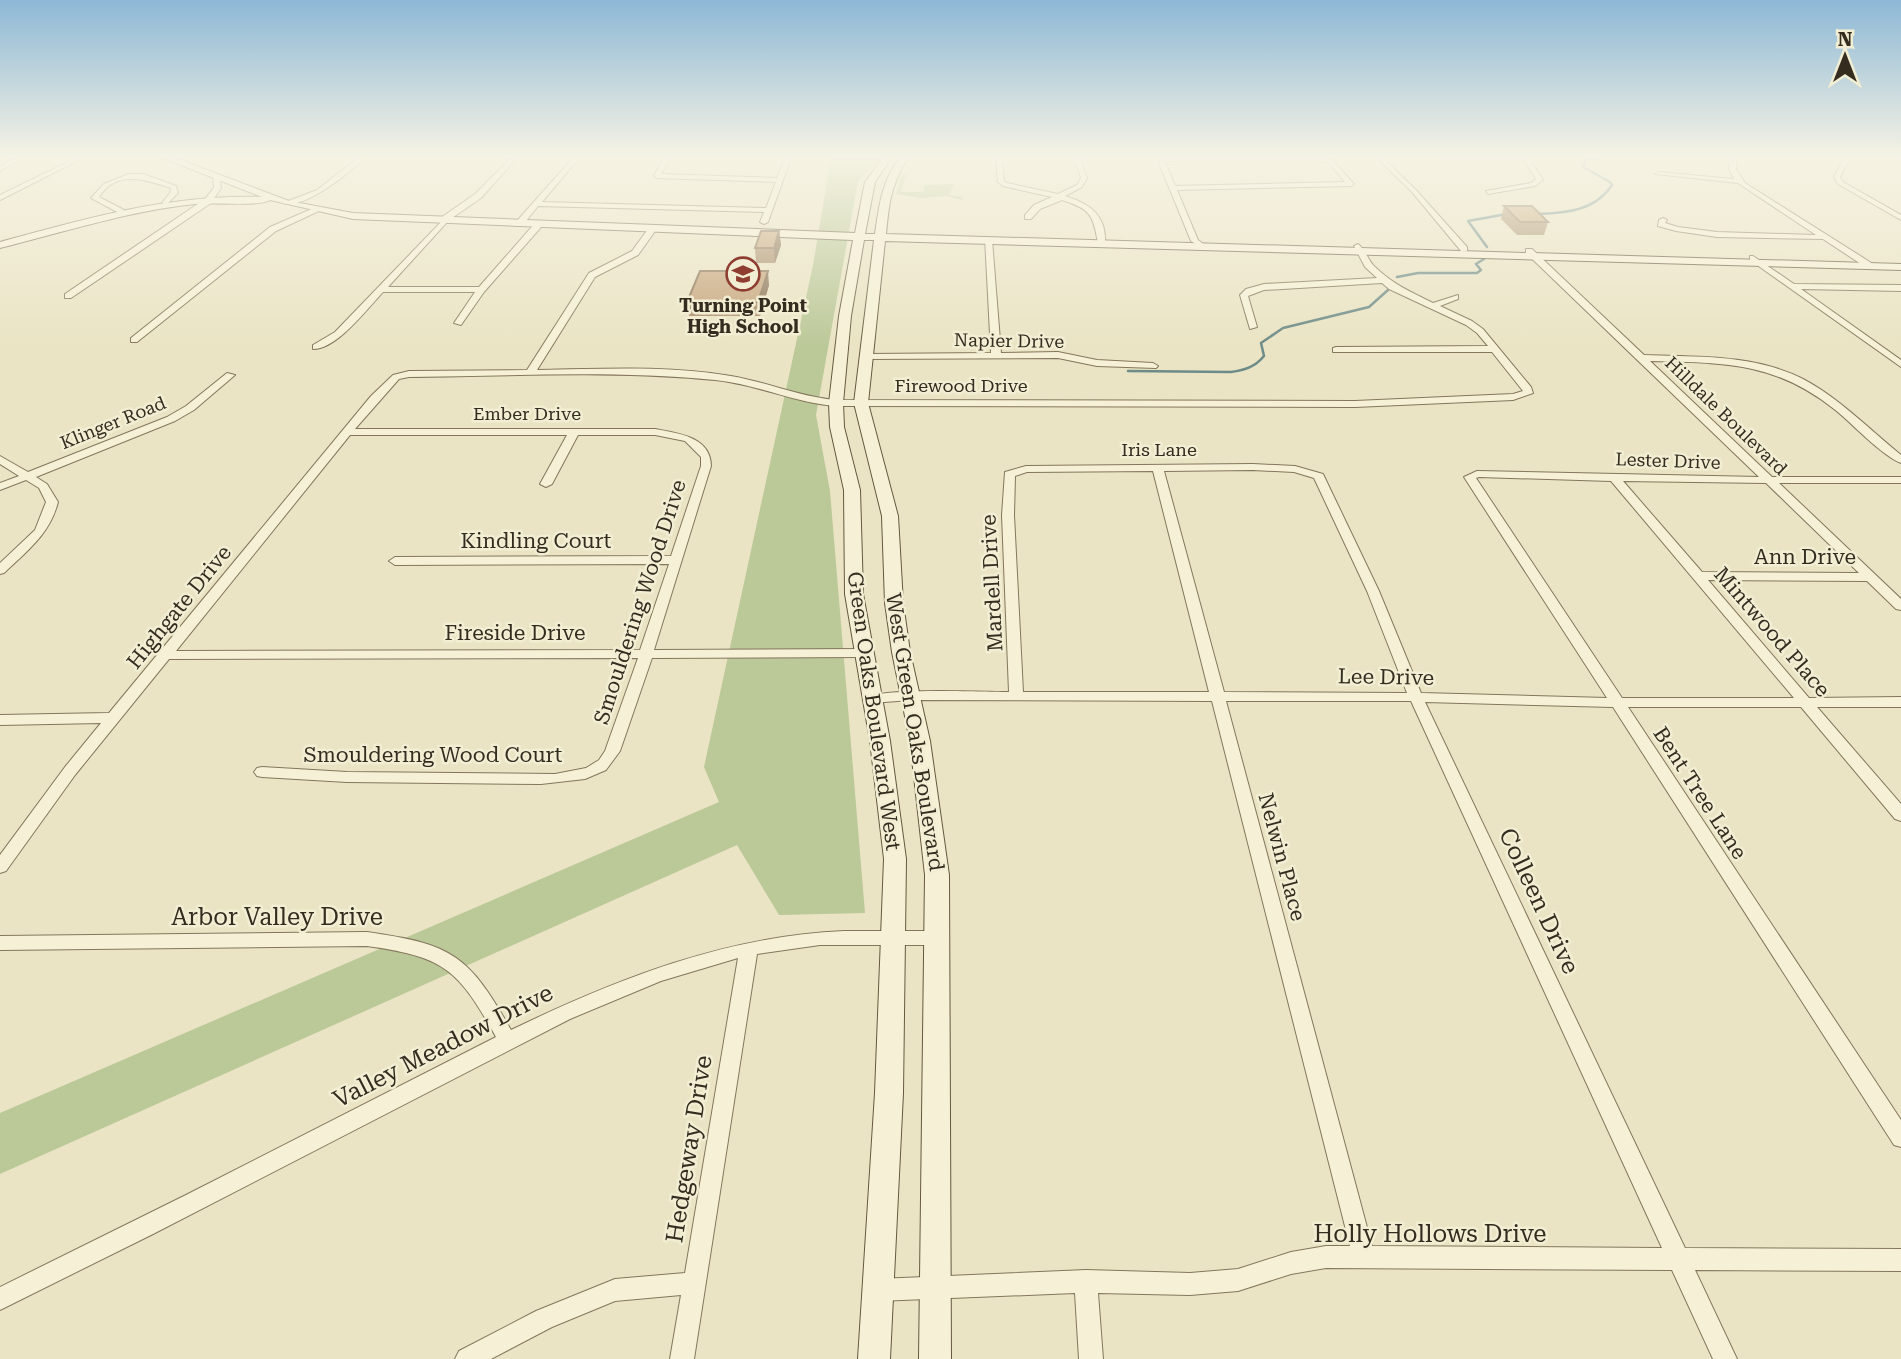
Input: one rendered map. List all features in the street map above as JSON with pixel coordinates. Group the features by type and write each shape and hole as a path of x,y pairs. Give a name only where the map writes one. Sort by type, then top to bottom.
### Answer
{"main road":[{"path":"0,245 86,221"},
{"path":"436,221 708,229 727,233 866,232 988,240 1045,239"},
{"name":"Green Oaks Boulevard West","path":"866,221 844,323 836,402 837,427 852,491 855,594 880,741 895,859 889,1093 874,1359"},
{"name":"West Green Oaks Boulevard","path":"872,221 866,232 865,357 861,403 890,516 894,603 932,821 937,875 939,938 935,1359"},
{"path":"820,232 843,240 866,232"},
{"path":"820,232 1901,265"},
{"path":"1359,249 1464,249 1531,254"},
{"path":"844,323 856,329 856,350 865,357"}],"street":[{"path":"68,296 176,221"},
{"path":"134,340 273,229 291,221"},
{"path":"1097,221 1102,241"},
{"path":"1188,221 1198,244"},
{"path":"1440,221 1464,249"},
{"path":"1662,221 1661,225 1668,228 1695,232 1824,237"},
{"path":"1801,221 1866,263"},
{"path":"316,347 338,334 445,222"},
{"path":"458,323 481,290 539,224"},
{"path":"530,373 592,275 635,253 654,228"},
{"path":"988,240 996,355"},
{"path":"1359,249 1383,280 1392,287 1469,323 1480,331 1495,349"},
{"name":"Hilldale Boulevard","path":"1531,254 1901,606"},
{"path":"1757,260 1901,363"},
{"path":"1253,327 1244,295 1249,291 1264,287 1383,280"},
{"path":"1792,286 1901,288"},
{"path":"1888,288 1901,296"},
{"path":"381,289 481,290"},
{"path":"1433,306 1455,297"},
{"path":"1336,350 1495,349"},
{"name":"Firewood Drive","path":"396,377 409,374 530,373 717,377 761,384 798,398 861,403 1355,404 1513,397 1528,393 1528,389 1495,349"},
{"name":"Napier Drive","path":"865,357 1058,355 1097,363 1153,366"},
{"path":"1640,358 1736,363 1786,375 1817,393 1901,460"},
{"name":"Klinger Road","path":"0,487 182,414 230,375"},
{"name":"Highgate Drive","path":"0,867 70,771 388,383 396,377"},
{"path":"546,484 575,431"},
{"name":"Ember Drive","path":"350,432 575,431 673,434 689,439 700,447"},
{"name":"Smouldering Wood Drive","path":"602,767 609,760 618,741 706,466 706,456 700,447"},
{"path":"0,459 43,486 52,502 50,519 37,536 0,570"},
{"name":"Iris Lane","path":"1014,471 1253,467 1304,471"},
{"name":"Nelwin Place","path":"1158,468 1364,1257"},
{"name":"Mardell Drive","path":"1014,471 1007,479 1016,697"},
{"name":"Colleen Drive","path":"1304,471 1319,476 1325,485 1416,697 1725,1359"},
{"name":"Bent Tree Lane","path":"1477,474 1473,474 1470,480 1901,1138"},
{"name":"Lester Drive","path":"1477,474 1901,480"},
{"name":"Mintwood Place","path":"1613,476 1901,815"},
{"name":"Kindling Court","path":"395,561 677,560"},
{"name":"Ann Drive","path":"1697,576 1871,577"},
{"name":"Fireside Drive","path":"167,655 863,653"},
{"name":"Lee Drive","path":"871,699 911,696 1416,697 1616,703 1901,702"},
{"path":"0,720 114,718"},
{"name":"Smouldering Wood Court","path":"262,772 337,777 536,778 580,775 602,767"},
{"name":"Valley Meadow Drive","path":"0,1299 150,1226 508,1041 604,996 682,967 749,948 791,940 939,938"},
{"name":"Arbor Valley Drive","path":"0,943 367,939 402,943 438,953 460,967 486,1002 508,1041"},
{"name":"Hedgeway Drive","path":"682,1359 749,948"},
{"name":"Holly Hollows Drive","path":"878,1290 1086,1281 1190,1284 1226,1281 1326,1257 1901,1261"},
{"path":"1086,1281 1091,1359"},
{"path":"467,1359 544,1319 615,1290 694,1283"}],"green space":[{"path":"820,221 851,221 816,415 830,491 865,913 779,915 737,845 0,1174 0,1113 719,802 704,767"}],"building":[{"path":"761,231 779,231 774,248 755,248"},
{"path":"700,271 768,271 758,302 687,302"}],"waterway":[{"path":"1468,221 1487,247"},
{"path":"1397,277 1418,273 1477,273 1481,270 1476,264 1484,259"},
{"path":"1128,371 1231,372 1245,369 1264,356 1261,343 1283,328 1369,307 1388,290"}],"place":[{"name":"Turning Point High School","path":"743,274"}]}
